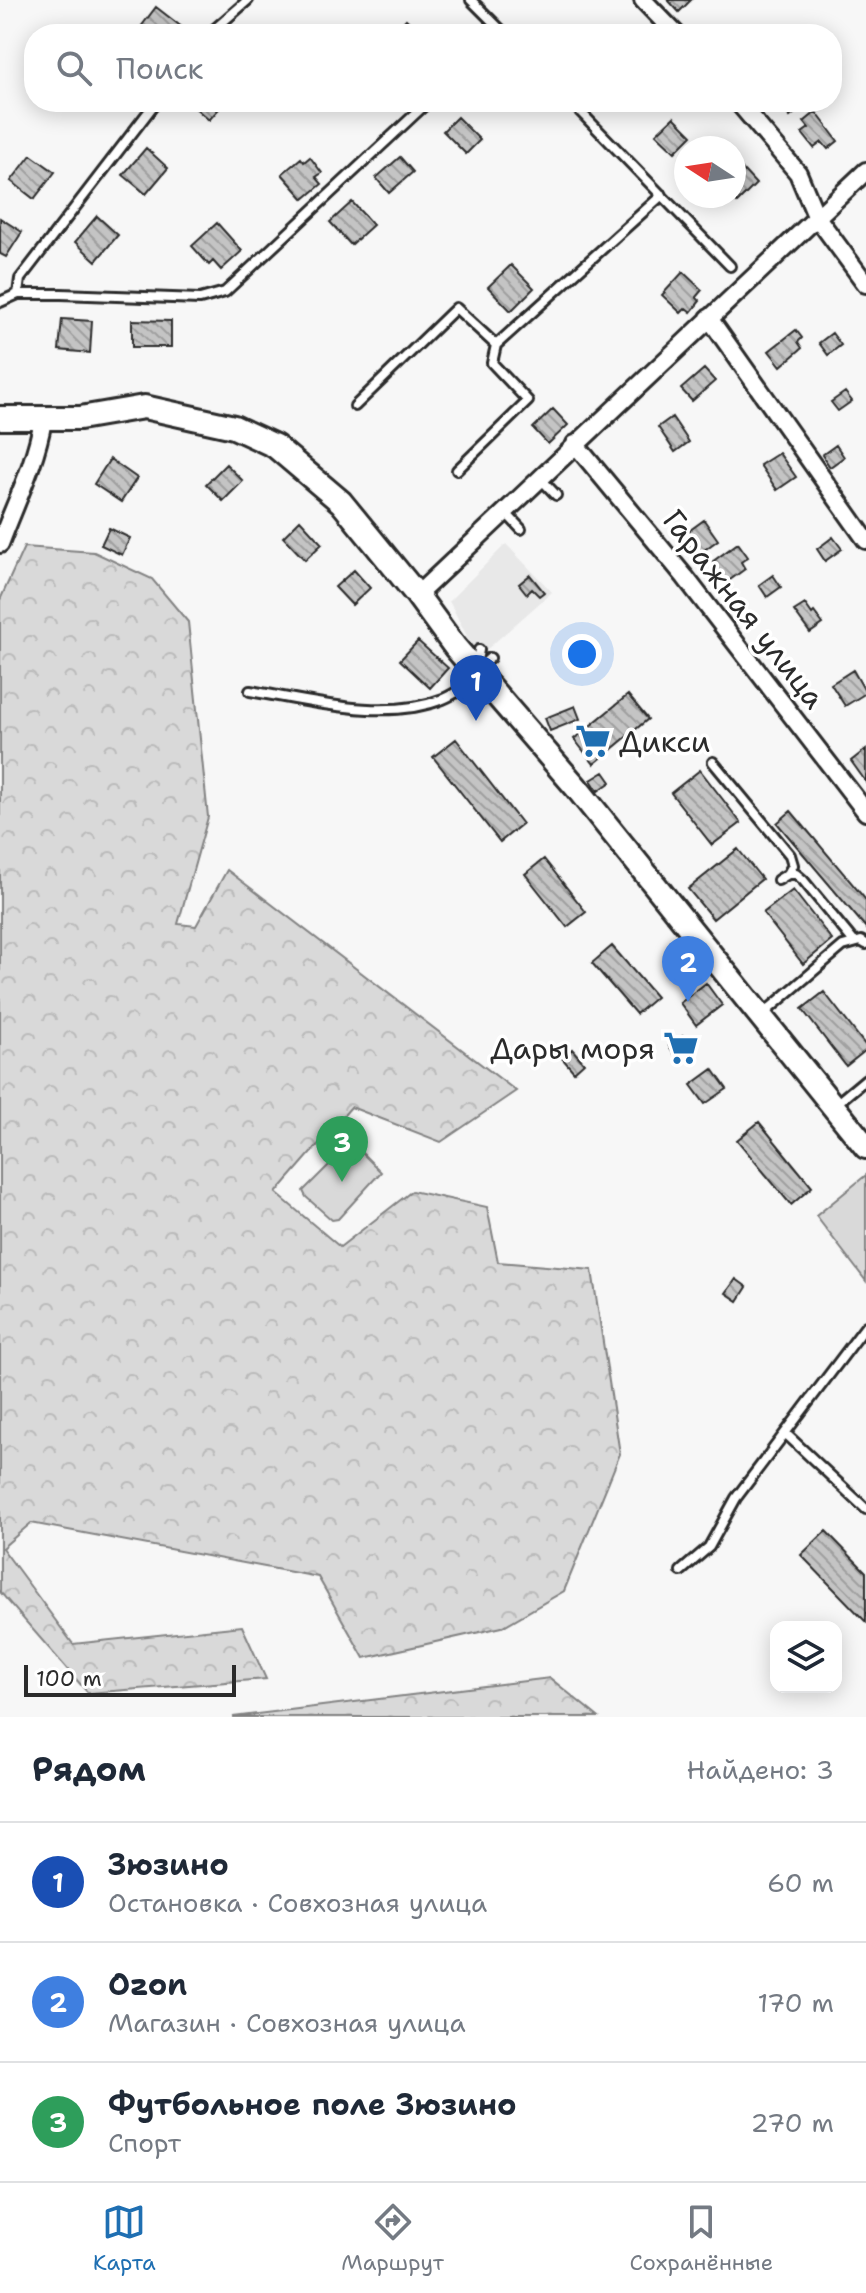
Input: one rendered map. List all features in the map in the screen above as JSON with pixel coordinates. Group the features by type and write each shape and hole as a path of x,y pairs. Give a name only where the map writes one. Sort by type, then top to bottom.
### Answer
{"street":[{"path":"643,0 666,24"},
{"path":"746,112 798,173 816,216 866,284"},
{"path":"417,595 866,171"},
{"path":"709,318 866,540"},
{"path":"0,418 80,418 144,407 234,427 275,446 341,502 455,647 481,664 866,1147"},
{"path":"0,544 31,470 43,420"},
{"name":"Гаражная улица","path":"575,444 685,577 865,810"}],"lane":[{"path":"220,24 248,0"},
{"path":"471,0 495,24"},
{"path":"18,294 20,279 148,112"},
{"path":"0,302 18,294 200,299 225,292 417,112"},
{"path":"581,112 730,266"},
{"path":"457,470 528,401 492,363 496,345 662,195"},
{"path":"355,406 456,308 496,345"},
{"path":"540,478 556,495"},
{"path":"505,512 521,529"},
{"path":"250,691 335,705 391,710 417,707 445,699 481,664"},
{"path":"713,762 790,855 793,865 788,874 778,880"},
{"path":"788,874 796,874 803,880 854,942"},
{"path":"761,1016 843,946 861,941 866,944"},
{"path":"833,1106 866,1079"},
{"path":"681,1571 709,1547 736,1498 866,1326"},
{"path":"785,1433 866,1509"}],"shaded area":[{"path":"506,544 552,592 485,651 474,650 449,601"}],"green space":[{"path":"24,547 94,552 152,579 188,622 208,817 178,924 196,926 227,870 516,1091 441,1142 351,1107 276,1193 340,1247 412,1191 487,1207 498,1262 592,1270 620,1454 564,1591 502,1627 364,1658 318,1577 31,1523 2,1548 73,1644 242,1626 266,1679 88,1693 0,1592 0,600"},
{"path":"349,1145 355,1146 381,1172 338,1219 332,1220 303,1191"},
{"path":"866,1175 866,1281 816,1216"},
{"path":"550,1678 598,1717 233,1717"}],"building":[{"path":"668,0 691,0 679,12"},
{"path":"156,7 178,24 143,24"},
{"path":"200,112 216,112 209,120"},
{"path":"816,112 838,141 828,149 822,142 814,148 802,133 809,128 804,122"},
{"path":"457,117 480,140 466,154 443,131"},
{"path":"674,117 692,135 674,136 674,151 656,134"},
{"path":"146,148 168,168 146,194 123,175"},
{"path":"31,155 55,172 34,199 11,181"},
{"path":"310,157 322,173 316,177 322,184 304,199 282,174 301,158 304,162"},
{"path":"400,157 413,172 389,193 376,178"},
{"path":"746,173 756,184 746,194"},
{"path":"352,202 373,225 351,245 330,222"},
{"path":"97,216 118,235 96,261 75,242"},
{"path":"0,218 22,232 6,257 0,254"},
{"path":"217,223 242,251 221,270 213,261 209,265 192,246"},
{"path":"511,265 534,288 511,311 488,287"},
{"path":"683,272 702,290 696,297 700,301 691,312 686,308 681,313 662,295"},
{"path":"62,319 92,321 90,353 59,350"},
{"path":"132,320 171,321 171,347 132,347"},
{"path":"796,330 802,338 798,342 802,348 781,366 769,351"},
{"path":"832,333 841,345 828,355 819,343"},
{"path":"704,369 715,381 692,401 681,389"},
{"path":"845,392 852,401 838,411 831,402"},
{"path":"553,409 568,425 548,444 533,428"},
{"path":"672,417 689,442 675,452 658,427"},
{"path":"836,445 844,457 830,467 822,455"},
{"path":"779,453 796,477 777,490 760,465"},
{"path":"110,459 137,478 121,502 94,484"},
{"path":"226,464 243,481 223,501 206,484"},
{"path":"300,520 322,544 305,560 283,537"},
{"path":"704,520 718,540 696,556 682,536"},
{"path":"109,528 130,538 122,555 101,545"},
{"path":"833,537 842,549 825,561 817,549"},
{"path":"738,543 748,557 741,562 745,569 727,582 712,562"},
{"path":"354,570 370,588 352,605 335,587"},
{"path":"530,575 544,592 539,596 532,589 527,594 519,584"},
{"path":"773,575 781,587 767,597 759,585"},
{"path":"805,604 823,624 810,633 794,611"},
{"path":"418,641 448,668 430,688 400,660"},
{"path":"853,670 866,693 845,706 831,684"},
{"path":"628,695 648,719 594,764 574,739"},
{"path":"575,706 580,719 550,731 545,718"},
{"path":"456,739 522,824 500,842 433,757"},
{"path":"866,749 866,782 851,761"},
{"path":"700,770 741,823 712,845 671,793"},
{"path":"604,772 611,782 598,791 591,780"},
{"path":"791,811 866,900 866,928 777,823"},
{"path":"738,849 762,879 713,919 688,889"},
{"path":"544,859 586,912 567,927 525,874"},
{"path":"793,890 832,940 803,964 763,913"},
{"path":"612,946 656,997 636,1014 592,963"},
{"path":"706,983 722,1005 696,1025 680,1003"},
{"path":"824,992 866,1046 866,1050 846,1066 802,1009"},
{"path":"683,1036 692,1049 678,1059 669,1046"},
{"path":"572,1049 584,1063 574,1072 562,1058"},
{"path":"713,1069 727,1089 705,1104 691,1085"},
{"path":"759,1122 812,1187 791,1205 737,1140"},
{"path":"736,1279 747,1287 738,1301 726,1293"},
{"path":"826,1531 866,1572 866,1622 801,1555"}],"place":[{"name":"Зюзино","path":"476,721"},
{"name":"Дикси","path":"593,741"},
{"name":"Ozon","path":"688,1002"},
{"name":"Дары моря","path":"681,1048"},
{"name":"Футбольное поле Зюзино","path":"342,1182"}]}
